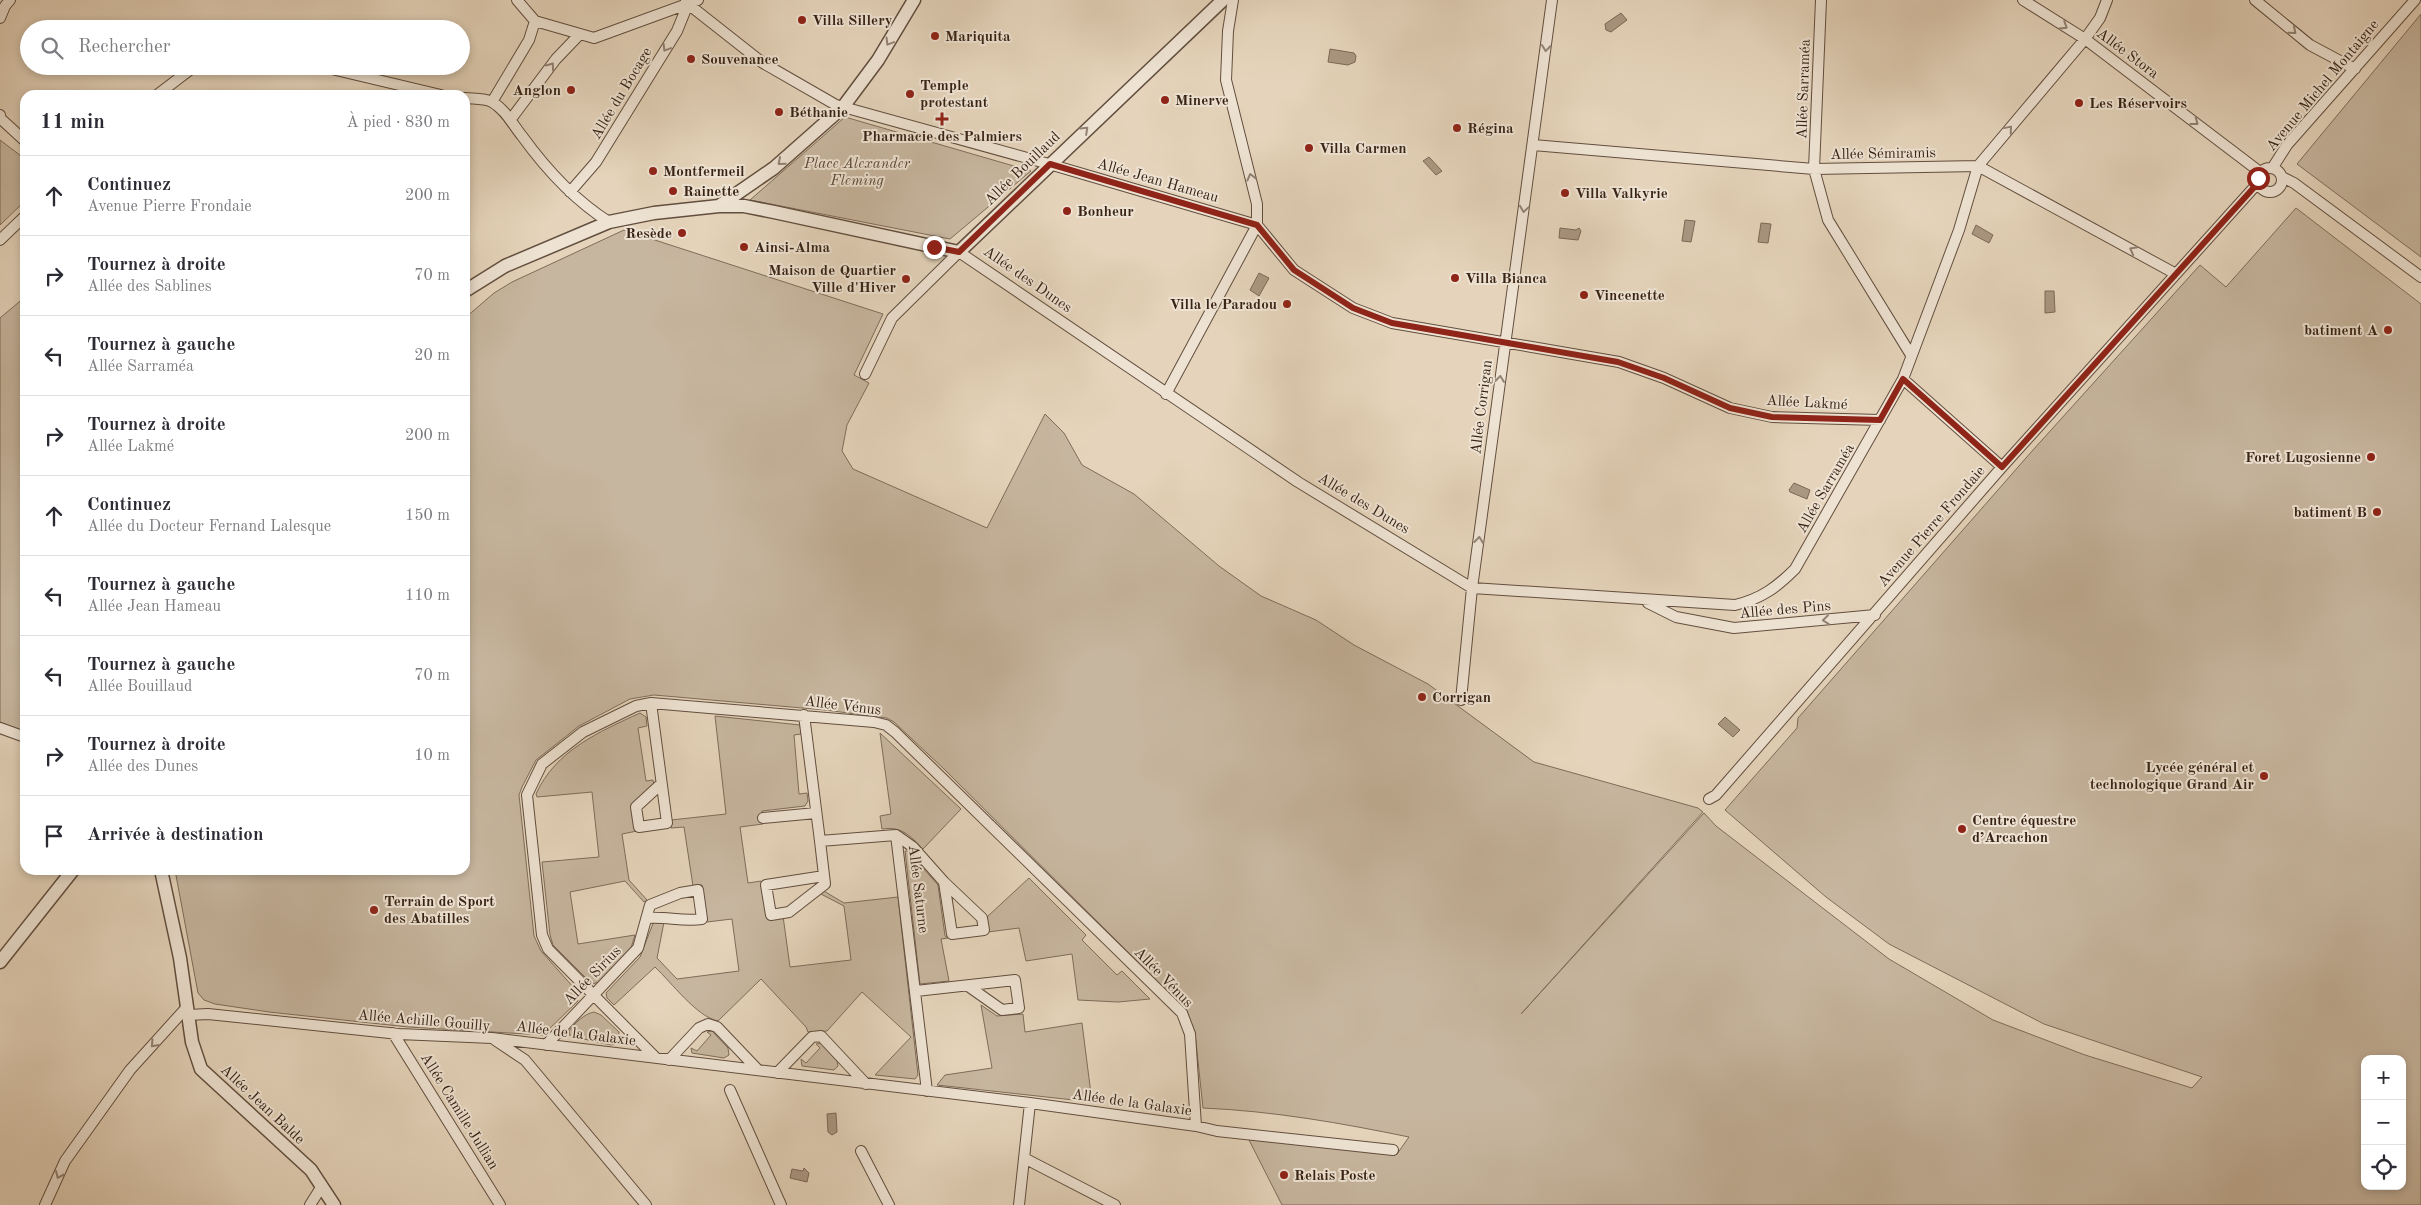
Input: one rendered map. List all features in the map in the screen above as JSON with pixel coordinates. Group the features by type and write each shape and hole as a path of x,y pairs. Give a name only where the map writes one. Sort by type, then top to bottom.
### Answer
{"street":[{"path":"0,18 10,0"},
{"path":"517,0 535,21 594,38 687,2 698,0"},
{"path":"719,206 774,168 843,107 878,60 914,0"},
{"name":"Allée Bouillaud","path":"865,374 892,318 1222,0"},
{"path":"1166,394 1257,225 1257,204 1226,80 1228,31 1233,0"},
{"name":"Allée Corrigan","path":"1460,700 1472,588 1504,343 1552,0"},
{"name":"Allée Sarraméa","path":"1472,588 1642,601 1735,605 1750,602 1780,584 1795,569 1903,379 1911,355 1828,220 1814,169 1822,0"},
{"name":"Allée Stora","path":"2022,0 2085,39 2260,172"},
{"path":"1911,355 1959,230 1978,166 2085,39 2100,18 2107,0"},
{"path":"2255,0 2310,45 2355,69"},
{"name":"Avenue Michel Montaigne","path":"2273,168 2287,145 2415,0"},
{"name":"Allée Jean Hameau","path":"687,2 763,63 843,107 1050,164 1257,225"},
{"name":"Allée du Bocage","path":"570,192 596,162 677,31 687,2"},
{"path":"492,102 529,40 535,21"},
{"path":"511,119 556,59 580,35"},
{"path":"164,90 183,75"},
{"path":"357,75 420,90"},
{"path":"470,99 492,102 511,119 522,136 570,192 610,222"},
{"path":"0,118 20,136"},
{"name":"Allée Sémiramis","path":"1533,145 1814,169 1978,166 2176,274"},
{"path":"2282,177 2280,187 2270,192 2260,188 2258,183 2260,172 2268,167 2279,171 2282,177 2294,183 2421,277"},
{"name":"Avenue Pierre Frondaie","path":"1709,799 1716,795 1768,738 2002,467 2258,183"},
{"name":"Allée des Dunes","path":"470,288 505,266 610,222 654,213 719,206 744,206 959,252 1298,482 1472,588"},
{"path":"0,240 20,221"},
{"name":"Allée Lakmé","path":"1257,225 1294,270 1353,308 1392,323 1618,362 1664,378 1730,408 1772,417 1880,420"},
{"path":"1903,379 2002,467"},
{"name":"Allée des Pins","path":"1642,601 1676,617 1734,628 1875,615"},
{"path":"651,703 661,784"},
{"name":"Allée Vénus","path":"593,996 548,949 542,935 527,795 542,764 583,732 636,706 651,703 874,722 890,728 1182,1013 1190,1034 1196,1126"},
{"path":"804,715 825,884 789,912 771,915 766,885 824,876"},
{"path":"0,728 20,735"},
{"path":"763,818 816,813"},
{"path":"896,835 913,847 944,882 982,918 984,930 952,934 944,882"},
{"name":"Allée Saturne","path":"820,842 896,835 927,1091"},
{"path":"0,962 69,875"},
{"name":"Allée Jean Balde","path":"162,875 180,958 192,1042 200,1069 311,1170 334,1205"},
{"name":"Allée Sirius","path":"546,1044 638,948 650,905 680,893 698,890 702,919 690,921 664,917 647,918"},
{"path":"916,991 1015,980 1019,1008 1002,1010 968,986"},
{"name":"Allée de la Galaxie","path":"593,996 656,1058"},
{"path":"45,1205 65,1161 130,1070 187,1011"},
{"name":"Allée Achille Gouilly","path":"187,1011 393,1033 492,1038 525,1060 646,1205"},
{"path":"669,1060 699,1028 708,1024 717,1027 758,1070"},
{"name":"Allée Camille Jullian","path":"393,1033 500,1205"},
{"path":"777,1072 812,1037 822,1036 866,1084"},
{"name":"Allée de la Galaxie","path":"492,1038 1030,1103 1196,1126 1217,1131 1393,1150"},
{"path":"730,1090 781,1205"},
{"path":"1019,1205 1030,1103"},
{"path":"861,1150 890,1205"},
{"path":"1024,1158 1115,1205"},
{"path":"310,1205 322,1186"}],"green space":[{"path":"2421,14 2421,257 2297,164"},
{"name":"Place Alexander Fleming","path":"845,117 1031,171 950,239 750,200"},
{"path":"0,140 20,155 20,206 0,225"},
{"path":"2296,208 2421,304 2421,1205 1282,1205 1248,1138 1397,1154 1409,1137 1307,1118 1203,1108 1195,1033 1187,1012 1176,1000 944,769 894,722 887,718 825,710 654,695 630,699 579,726 536,760 519,795 534,936 541,951 575,989 578,1001 543,1035 408,1027 269,1012 215,1004 204,1000 198,993 176,875 470,875 470,314 494,293 512,282 624,230 883,314 854,375 869,383 847,425 842,451 853,469 987,528 1045,414 1064,433 1082,465 1134,494 1219,566 1261,596 1316,620 1354,645 1428,684 1534,762 1698,808 1703,812 1521,1014 1704,813 1716,826 1889,959 1993,1020 2085,1055 2192,1088 2202,1077 2044,1024 1889,944 1826,897 1725,810 1797,728 1798,718 2033,450 2200,265 2226,287"},
{"path":"20,301 20,730 0,722 0,318"},
{"path":"640,713 646,717 647,726 638,728 646,781 653,780 654,785 631,805 635,830 637,831 622,834 629,880 647,900 644,902 625,881 570,892 578,944 635,935 631,948 599,982 592,984 553,945 550,935 542,862 599,857 592,792 537,797 536,794 555,765 567,754 594,735"},
{"path":"715,716 800,725 801,734 794,735 799,794 807,793 808,801 805,806 762,811 763,824 740,827 748,883 761,881 767,918 783,916 790,967 851,960 844,906 819,893 822,890 844,903 898,897 918,1075 915,1079 875,1075 911,1037 862,992 827,1031 808,1032 806,1027 761,979 718,1021 710,1018 693,1006 655,967 614,1005 607,998 606,993 640,957 654,921 664,922 657,958 677,979 739,971 732,919 707,922 702,885 693,886 684,827 671,828 671,820 726,814"},
{"path":"880,733 961,809 923,849 905,833 895,829 882,829 880,816 891,814"},
{"path":"905,851 908,851 938,885 945,936 948,938 941,939 949,981 920,984"},
{"path":"1029,878 1086,935 1082,940 1117,975 1122,971 1150,999 1118,1002 1078,1000 1072,954 1026,961 1019,928 988,932 987,917"},
{"path":"981,1005 997,1016 1023,1014 1025,1032 1082,1023 1092,1102 937,1085 945,1075 992,1068"},
{"path":"594,1012 601,1015 619,1032 618,1043 611,1045 570,1036 569,1031 577,1022"},
{"path":"712,1031 728,1048 729,1055 724,1058 692,1053 691,1048 697,1051 711,1035 707,1032"},
{"path":"821,1043 837,1061 838,1066 834,1070 802,1066 801,1059 806,1063 820,1048 816,1044"}],"shaded area":[{"path":"1621,13 1627,20 1611,32 1606,30 1605,24"},
{"path":"1330,49 1354,53 1356,56 1355,62 1348,65 1328,62"},
{"path":"1429,157 1442,171 1436,175 1423,161"},
{"path":"1685,220 1695,221 1691,242 1682,241"},
{"path":"1761,223 1771,224 1768,243 1758,242"},
{"path":"1976,225 1993,235 1989,243 1972,234"},
{"path":"1560,228 1576,230 1579,228 1581,231 1578,240 1559,238"},
{"path":"1259,273 1269,278 1259,296 1250,290"},
{"path":"2045,291 2054,291 2055,312 2045,313"},
{"path":"1794,483 1810,490 1807,499 1790,492 1789,490"},
{"path":"1725,717 1740,730 1733,737 1718,724"},
{"path":"836,1113 837,1132 832,1135 828,1132 827,1114"},
{"path":"804,1168 809,1173 807,1182 790,1178 792,1169 803,1171"}],"place":[{"name":"Villa Sillery","path":"802,20"},
{"name":"Mariquita","path":"935,36"},
{"name":"Souvenance","path":"691,59"},
{"name":"Anglon","path":"571,90"},
{"name":"Temple protestant","path":"910,94"},
{"name":"Minerve","path":"1165,100"},
{"name":"Les Réservoirs","path":"2079,103"},
{"name":"Béthanie","path":"779,112"},
{"name":"Pharmacie des Palmiers","path":"942,119"},
{"name":"Régina","path":"1457,128"},
{"name":"Villa Carmen","path":"1309,148"},
{"name":"Montfermeil","path":"653,171"},
{"name":"Rainette","path":"673,191"},
{"name":"Villa Valkyrie","path":"1565,193"},
{"name":"Bonheur","path":"1067,211"},
{"name":"Resède","path":"682,233"},
{"name":"Ainsi-Alma","path":"744,247"},
{"name":"Villa Bianca","path":"1455,278"},
{"name":"Maison de Quartier Ville d'Hiver","path":"906,279"},
{"name":"Vincenette","path":"1584,295"},
{"name":"Villa le Paradou","path":"1287,304"},
{"name":"batiment A","path":"2388,330"},
{"name":"Foret Lugosienne","path":"2371,457"},
{"name":"batiment B","path":"2377,512"},
{"name":"Corrigan","path":"1422,697"},
{"name":"Lycée général et technologique Grand Air","path":"2264,776"},
{"name":"Centre équestre d’Arcachon","path":"1962,829"},
{"name":"Terrain de Sport des Abatilles","path":"374,910"},
{"name":"Relais Poste","path":"1284,1175"}],"route":[{"path":"934,247 959,252 1050,164 1257,225 1294,270 1353,308 1392,323 1618,362 1664,378 1730,408 1772,417 1880,420 1903,379 2002,467 2258,183 2258,178"}]}
